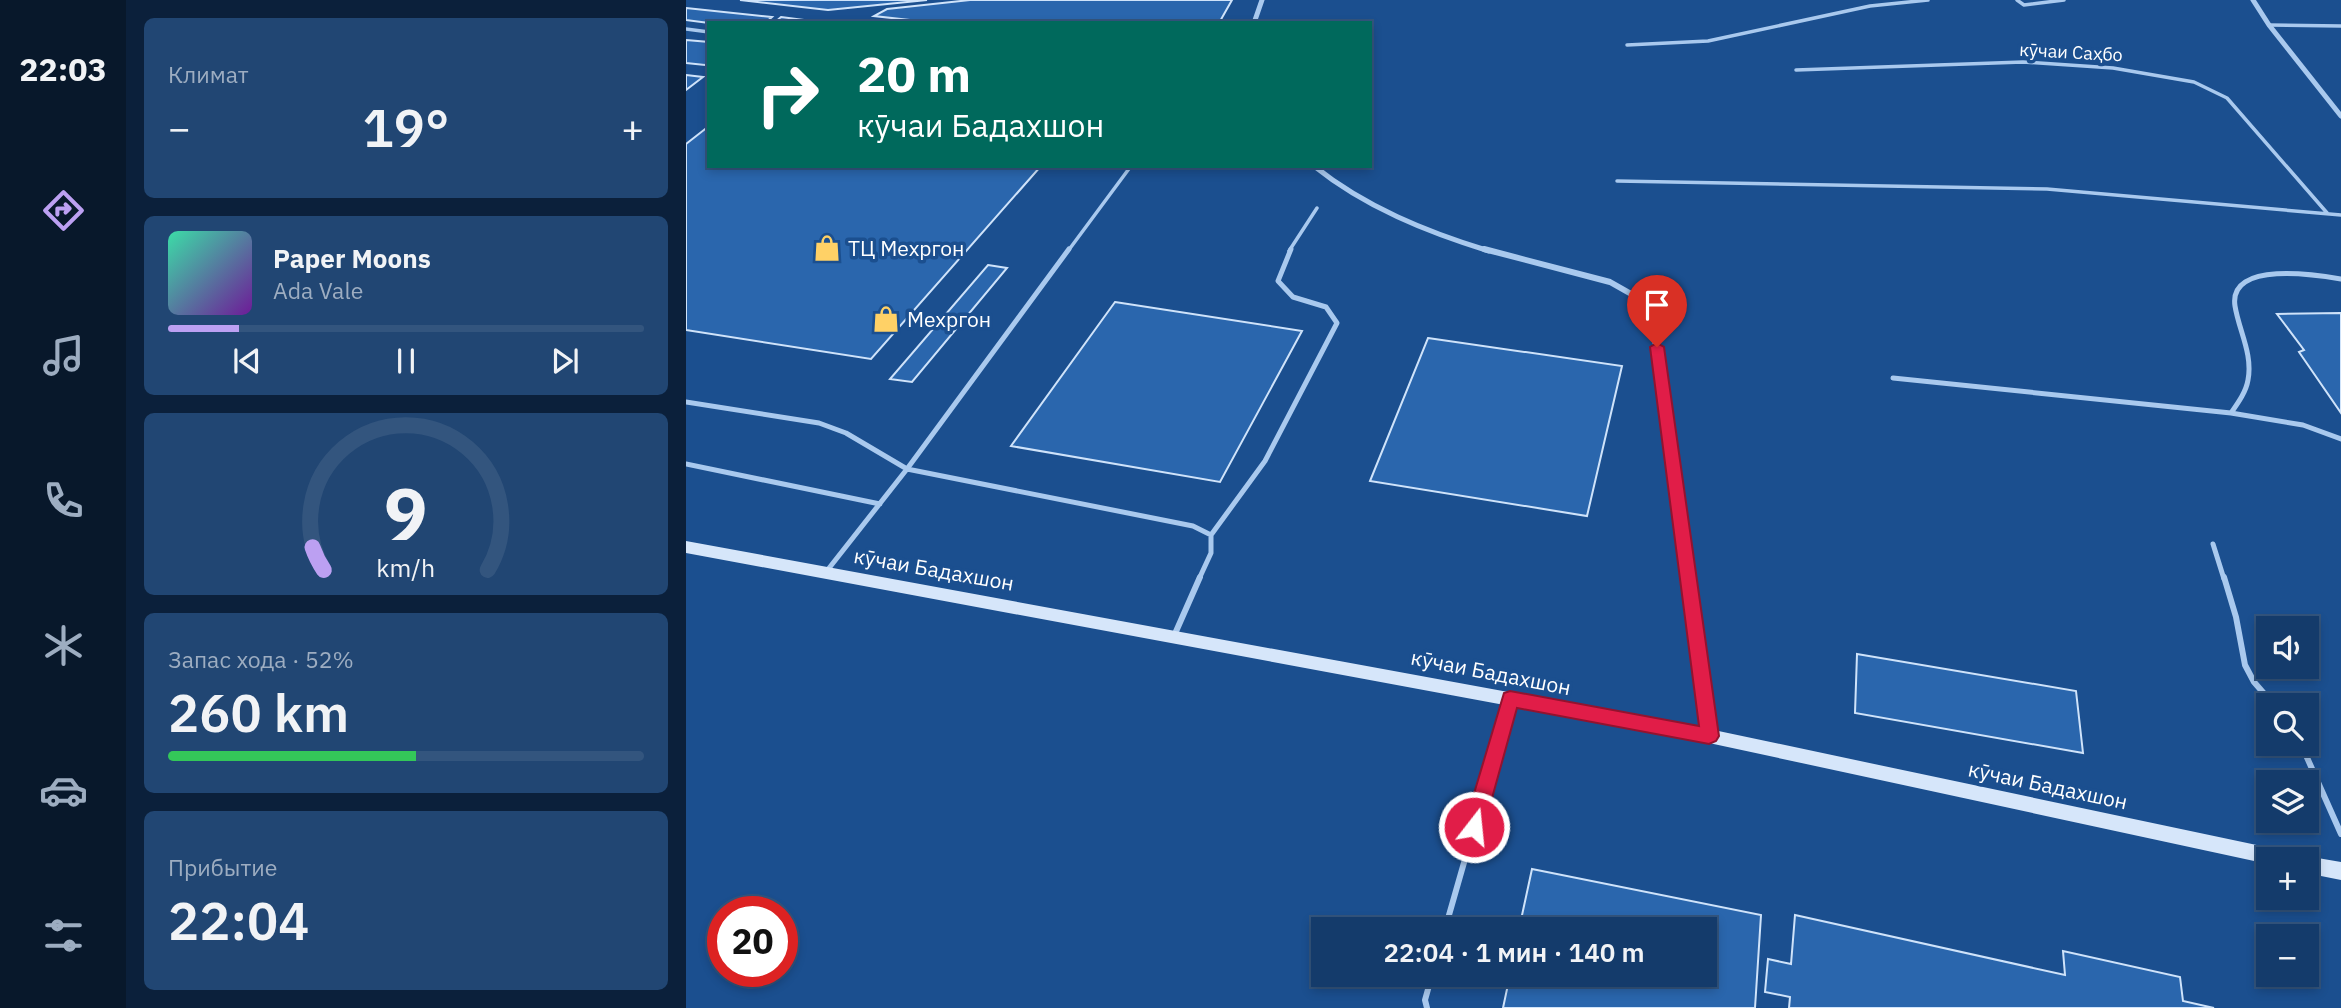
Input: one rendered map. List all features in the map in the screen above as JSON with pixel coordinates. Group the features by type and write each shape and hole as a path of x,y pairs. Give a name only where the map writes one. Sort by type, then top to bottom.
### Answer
{"main road":[{"name":"кӯчаи Бадахшон","path":"686,547 1709,736 2256,853"},
{"path":"2319,867 2341,871"}],"street":[{"path":"1255,21 1262,0"},
{"path":"2253,0 2269,25 2341,116"},
{"path":"1317,168 1376,207 1486,251 1613,283 1633,295 1649,315 1657,347 1709,736"}],"lane":[{"path":"1627,45 1708,41 1870,6 1928,0"},
{"path":"2017,0 2024,5 2064,0"},
{"path":"2269,25 2341,26"},
{"path":"686,29 707,32"},
{"name":"кӯчаи Саҳбо","path":"1796,70 2069,62 2194,82 2216,89 2227,98 2328,214"},
{"path":"826,572 907,469 1130,168"},
{"path":"1618,181 2047,189 2341,215"},
{"path":"1174,636 1211,553 1211,535 1265,461 1337,323 1326,307 1293,297 1278,281 1287,254 1317,208"},
{"path":"2231,413 2245,392 2249,377 2249,360 2235,301 2243,284 2251,276 2270,274 2310,274 2341,279"},
{"path":"1893,378 2231,413 2303,425 2341,439"},
{"path":"686,402 819,423 846,433 907,469 1193,526 1211,535"},
{"path":"686,464 880,504"},
{"path":"2213,544 2236,617 2245,665 2264,693"},
{"path":"1448,917 1510,699"},
{"path":"2306,756 2341,834"},
{"path":"1427,1008 1425,1000 1429,987"}],"building":[{"path":"740,0 927,0 828,10"},
{"path":"970,0 1232,0 1220,21 919,21 874,16 887,9"},
{"path":"686,8 772,17 767,21 707,23 686,20"},
{"path":"781,17 812,21 776,21"},
{"path":"686,40 707,42 707,64 686,63"},
{"path":"686,75 703,77 686,90"},
{"name":"ТЦ Мехргон","path":"707,128 707,168 1039,168 871,359 686,330 686,144"},
{"path":"988,265 1007,268 912,382 890,379"},
{"path":"1115,302 1302,331 1220,482 1011,446"},
{"path":"2341,313 2341,413 2299,352 2304,350 2277,314"},
{"path":"1428,338 1622,366 1587,516 1370,481"},
{"path":"1857,654 2076,691 2083,753 1855,713"},
{"path":"1532,869 1761,915 1755,1008 1503,1008 1507,987 1717,987 1717,917 1522,917"},
{"path":"1795,915 2065,975 2063,951 2180,977 2183,1001 2214,1008 1789,1008 1790,997 1765,992 1768,959 1791,964"}],"place":[{"name":"ТЦ Мехргон","path":"827,248"},
{"name":"Мехргон","path":"886,319"}],"route":[{"path":"1474,827 1510,699 1709,736 1657,347"}]}
